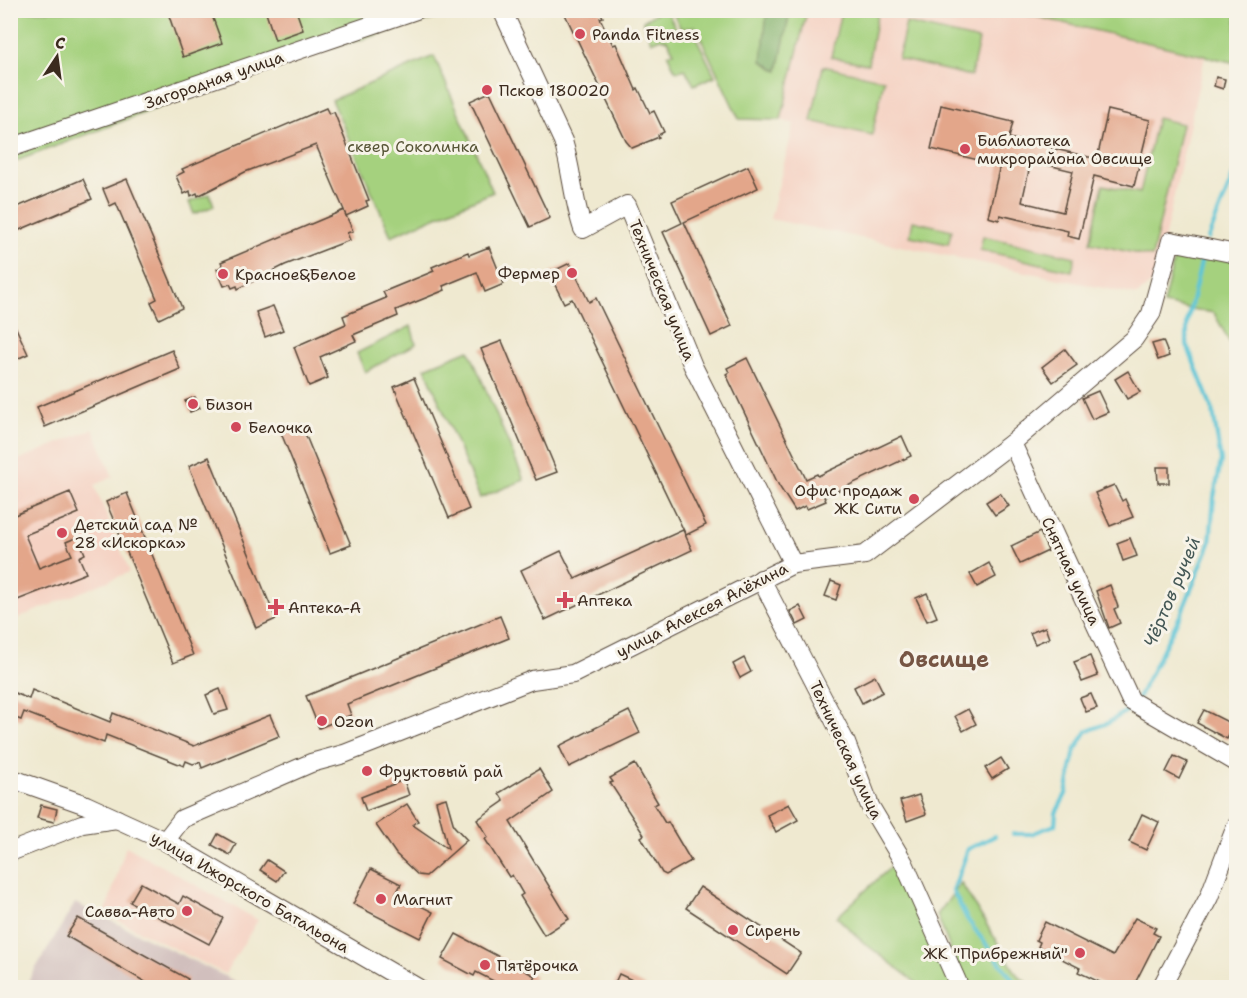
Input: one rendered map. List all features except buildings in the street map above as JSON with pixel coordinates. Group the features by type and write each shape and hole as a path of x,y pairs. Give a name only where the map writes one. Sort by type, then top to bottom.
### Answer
{"street":[{"name":"Загородная улица","path":"10,148 416,10"},
{"name":"Техническая улица","path":"502,10 563,141 571,172 576,211 583,229 627,206 693,366 793,564"},
{"name":"улица Алексея Алёхина","path":"165,841 182,819 311,763 344,754 532,680 573,674 793,564 865,555 1012,443 1134,339 1151,314 1172,241 1236,254"},
{"name":"Снятная улица","path":"1012,443 1130,700 1236,762"},
{"name":"Техническая улица","path":"761,579 846,743 870,806 904,863 960,987"},
{"name":"улица Ижорского Батальона","path":"10,778 117,819 165,841 418,987"},
{"path":"10,852 82,824 117,819"},
{"path":"1161,987 1209,897 1236,826"}],"shaded area":[{"path":"807,11 1012,11 1205,56 1155,281 1137,295 770,219 794,124 781,120"},
{"name":"Детский сад № 28 «Искорка»","path":"93,429 113,477 94,485 130,572 11,621 11,463"},
{"path":"126,846 258,920 225,974 105,914"},
{"path":"75,903 247,987 24,988"}],"green space":[{"path":"661,10 667,11 679,35 692,29 715,76 694,85 685,69 675,70 668,55 674,52 667,40 660,38 651,42 643,21"},
{"path":"11,11 462,11 269,66 11,163"},
{"path":"672,11 807,11 781,120 739,119 695,26 681,29"},
{"path":"767,11 790,11 778,71 762,61"},
{"path":"841,11 878,11 868,64 831,57"},
{"path":"1012,11 1236,11 1236,63 1205,56"},
{"path":"906,23 979,40 971,76 898,59"},
{"name":"сквер Соколинка","path":"434,56 493,192 391,236 332,100"},
{"path":"823,66 884,80 872,135 811,121"},
{"path":"1157,118 1182,124 1152,257 1090,243 1103,185 1140,193"},
{"path":"210,194 214,206 194,214 189,202"},
{"path":"913,221 952,230 948,244 910,236"},
{"path":"983,236 1075,257 1072,271 980,250"},
{"path":"1177,247 1236,259 1236,354 1214,313 1163,304"},
{"path":"411,326 416,344 365,372 357,353"},
{"path":"469,350 524,480 480,498 425,368"},
{"path":"895,863 955,987 922,987 863,942 837,917"},
{"path":"961,883 1018,976 1034,987 965,987 937,915"}],"waterway":[{"name":"Чёртов ручей","path":"1208,239 1236,169"},
{"name":"Чёртов ручей","path":"1137,700 1182,612 1210,543 1214,497 1221,461 1213,411 1187,345 1187,323 1202,258"},
{"name":"Чёртов ручей","path":"1013,834 1031,834 1055,825 1056,813 1066,794 1075,750 1087,731 1108,723 1131,708"},
{"name":"Чёртов ручей","path":"995,836 968,849 953,891 967,919 1019,988"}],"place":[{"name":"Panda Fitness","path":"580,34"},
{"name":"Псков 180020","path":"487,90"},
{"name":"Библиотека микрорайона Овсище","path":"965,149"},
{"name":"Фермер","path":"572,273"},
{"name":"Красное&Белое","path":"223,274"},
{"name":"Бизон","path":"193,404"},
{"name":"Белочка","path":"236,427"},
{"name":"Офис продаж ЖК Сити","path":"914,499"},
{"name":"Детский сад № 28 «Искорка»","path":"62,533"},
{"name":"Аптека","path":"565,600"},
{"name":"Аптека-А","path":"276,607"},
{"name":"Ozon","path":"322,721"},
{"name":"Фруктовый рай","path":"367,771"},
{"name":"Магнит","path":"381,899"},
{"name":"Савва-Авто","path":"187,911"},
{"name":"Сирень","path":"733,930"},
{"name":"ЖК \"Прибрежный\"","path":"1080,953"},
{"name":"Пятёрочка","path":"485,965"}],"district":[{"name":"Овсище","path":"944,659"}]}
